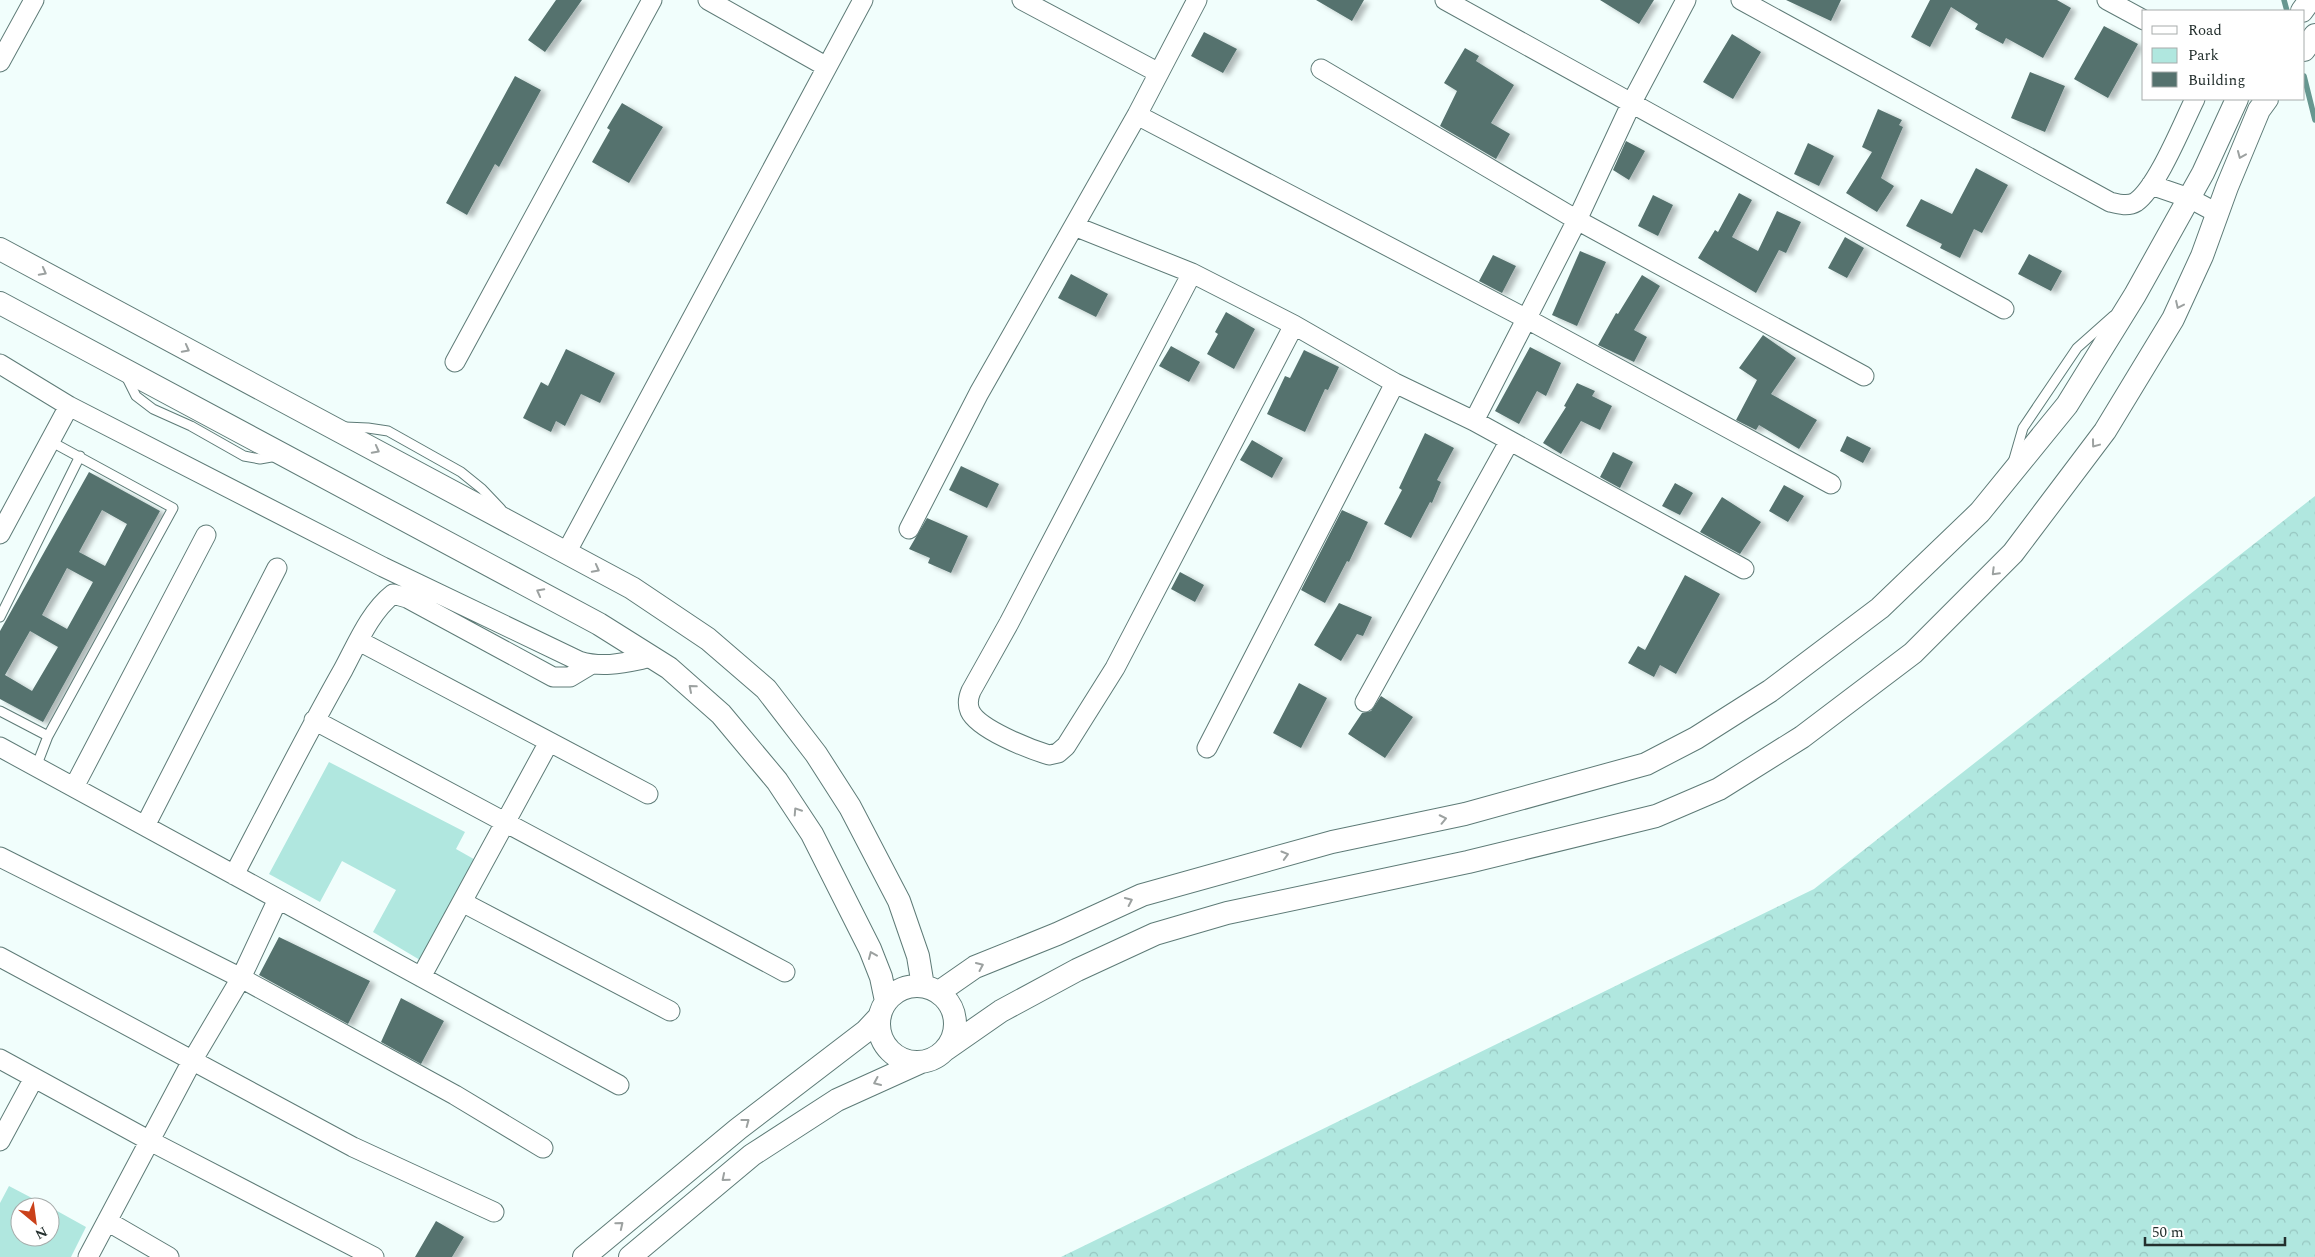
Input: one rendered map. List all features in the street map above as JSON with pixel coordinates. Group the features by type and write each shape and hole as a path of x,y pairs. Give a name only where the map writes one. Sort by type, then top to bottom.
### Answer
{"street":[{"path":"2,54 34,0"},
{"path":"456,362 652,0"},
{"path":"708,0 827,67"},
{"path":"566,553 863,0"},
{"path":"1022,0 1159,73"},
{"path":"909,529 979,393 1137,115 1197,0"},
{"path":"1445,0 2004,309"},
{"path":"1474,421 1577,220 1632,102 1686,0"},
{"path":"1741,0 2110,202 2123,205 2135,202 2152,185 2194,100"},
{"path":"2107,0 2142,19"},
{"path":"2305,49 2315,35"},
{"path":"1321,69 1577,220 1864,376"},
{"path":"584,1257 738,1129 866,1030 894,993 906,987 931,989 976,967 1057,934 1142,895 1332,842 1465,814 1646,764 1696,738 1770,691 1880,608 1980,512 2067,404 2135,295 2203,173 2236,100"},
{"path":"640,1253 752,1155 836,1100 946,1050 1001,1011 1060,979 1155,934 1227,913 1468,862 1656,816 1719,789 1802,737 1913,653 2013,553 2105,430 2173,318 2202,256 2217,213 2263,104"},
{"path":"1137,115 1527,319 1831,484"},
{"path":"2152,185 2189,198 2217,213"},
{"path":"1074,226 1192,273 1294,325 1395,383 1474,421 1509,442 1744,569"},
{"path":"0,249 632,588 708,640 766,690 816,754 850,807 899,901 919,961 931,989 951,1005 956,1022 954,1036 946,1050"},
{"path":"1192,273 1009,623 971,691 968,700 969,709 980,723 1049,755 1058,753 1066,746 1115,668 1294,325"},
{"path":"0,303 599,624 653,656 721,714 777,781 812,834 870,950 881,977 883,1009 880,1034 888,1049 905,1060 921,1062"},
{"path":"0,364 69,406 383,567 579,661 590,665 611,666 653,656"},
{"path":"1207,748 1395,383"},
{"path":"0,534 6,509 50,442 69,406"},
{"path":"1365,702 1509,442"},
{"path":"74,788 206,535"},
{"path":"145,826 277,568"},
{"path":"234,875 314,720 382,603 393,594 400,594 553,678 570,677 590,665"},
{"path":"359,641 648,794"},
{"path":"314,720 785,972"},
{"path":"421,977 549,742"},
{"path":"0,747 618,1085"},
{"path":"0,857 241,978 455,1095 543,1148"},
{"path":"88,1257 192,1061 241,978 278,899"},
{"path":"462,902 670,1011"},
{"path":"0,957 353,1148 494,1212"},
{"path":"0,1059 150,1141 374,1257"},
{"path":"0,1141 34,1078"},
{"path":"107,1221 170,1257"}],"lane":[{"path":"36,767 48,736 173,508 80,456 50,442"},
{"path":"0,616 80,456"},
{"path":"0,711 48,736"}],"green space":[{"path":"2315,496 2315,1257 1061,1257 1814,889"},
{"path":"329,762 465,832 456,849 479,862 425,963 373,932 396,890 342,861 320,902 269,874"},
{"path":"9,1186 30,1197 10,1197 10,1247 60,1247 60,1213 86,1227 71,1257 0,1257 0,1203"}],"building":[{"path":"556,0 582,0 545,52 528,40"},
{"path":"1316,0 1364,0 1352,21"},
{"path":"1600,0 1654,0 1639,24"},
{"path":"1786,0 1841,0 1831,21"},
{"path":"1930,0 2057,0 2071,8 2043,58 2006,38 2003,44 1975,29 1978,24 1951,7 1930,47 1911,37"},
{"path":"2104,26 2138,44 2108,98 2074,79"},
{"path":"1204,32 1237,49 1223,73 1191,56"},
{"path":"1732,34 1761,52 1733,99 1703,82"},
{"path":"1465,48 1479,56 1476,61 1514,85 1491,123 1510,134 1496,159 1440,126 1457,91 1444,83"},
{"path":"2030,72 2065,86 2045,132 2011,118"},
{"path":"515,76 541,90 499,167 495,164 467,215 446,203"},
{"path":"622,103 663,127 629,183 592,162 610,130 607,128"},
{"path":"1878,109 1902,120 1899,125 1903,127 1881,178 1894,186 1877,212 1846,193 1872,152 1862,147"},
{"path":"1626,141 1645,151 1629,180 1613,170"},
{"path":"1808,143 1834,156 1819,186 1794,174"},
{"path":"1976,168 2008,185 1982,233 1974,229 1960,258 1940,248 1942,244 1906,226 1921,199 1952,214"},
{"path":"1739,193 1752,200 1732,237 1758,251 1777,211 1801,222 1786,253 1779,250 1756,293 1698,258 1715,230 1718,232"},
{"path":"1653,195 1673,205 1658,236 1638,226"},
{"path":"1845,237 1864,248 1847,278 1828,268"},
{"path":"1580,251 1606,262 1577,326 1552,315"},
{"path":"2029,254 2062,271 2051,291 2018,274"},
{"path":"1493,255 1516,266 1502,293 1479,281"},
{"path":"1071,274 1108,294 1096,317 1058,298"},
{"path":"1642,275 1660,286 1634,330 1647,337 1634,362 1598,345 1616,313 1618,314"},
{"path":"1226,312 1255,329 1234,369 1207,354 1218,334 1215,332"},
{"path":"1763,335 1796,358 1771,394 1817,420 1799,449 1759,425 1756,430 1736,420 1757,380 1739,368"},
{"path":"1171,346 1200,362 1189,382 1159,366"},
{"path":"1530,347 1561,363 1546,396 1537,391 1519,424 1495,411"},
{"path":"566,349 615,373 600,403 581,394 565,426 556,421 551,432 523,418 541,382 548,386"},
{"path":"1304,350 1339,367 1328,390 1325,389 1305,432 1267,414 1285,376 1290,378"},
{"path":"1577,383 1595,391 1592,396 1612,406 1600,430 1581,421 1561,454 1543,443 1566,407 1564,406"},
{"path":"1425,433 1454,448 1437,480 1441,482 1432,503 1430,502 1411,538 1384,524 1402,490 1399,488"},
{"path":"1847,436 1871,448 1863,463 1840,451"},
{"path":"1252,440 1283,458 1272,478 1240,460"},
{"path":"1613,452 1633,462 1620,488 1600,477"},
{"path":"961,466 999,484 987,508 949,490"},
{"path":"89,472 160,511 43,722 0,699 0,631","holes":["102,510 127,524 105,566 79,552","67,568 93,582 67,629 42,615","30,631 58,647 32,691 5,675"]},
{"path":"1675,483 1693,493 1680,515 1662,506"},
{"path":"1784,485 1804,496 1788,522 1769,511"},
{"path":"1722,497 1761,522 1740,554 1700,532"},
{"path":"1342,510 1368,522 1349,562 1347,561 1325,603 1301,590"},
{"path":"927,518 968,536 951,573 928,563 930,558 909,549"},
{"path":"1180,572 1204,585 1195,602 1171,589"},
{"path":"1685,575 1720,594 1676,674 1660,665 1654,677 1628,663 1638,646 1645,650"},
{"path":"1339,603 1372,617 1363,636 1357,634 1341,661 1314,645"},
{"path":"1299,683 1327,698 1301,748 1273,733"},
{"path":"1381,696 1413,717 1385,758 1348,734 1362,713 1371,711"},
{"path":"279,937 370,981 348,1024 259,975"},
{"path":"401,998 444,1021 421,1064 381,1042"},
{"path":"436,1221 464,1237 452,1257 415,1257"}],"waterway":[{"path":"2284,0 2287,10"},
{"path":"2305,80 2315,120"}]}
